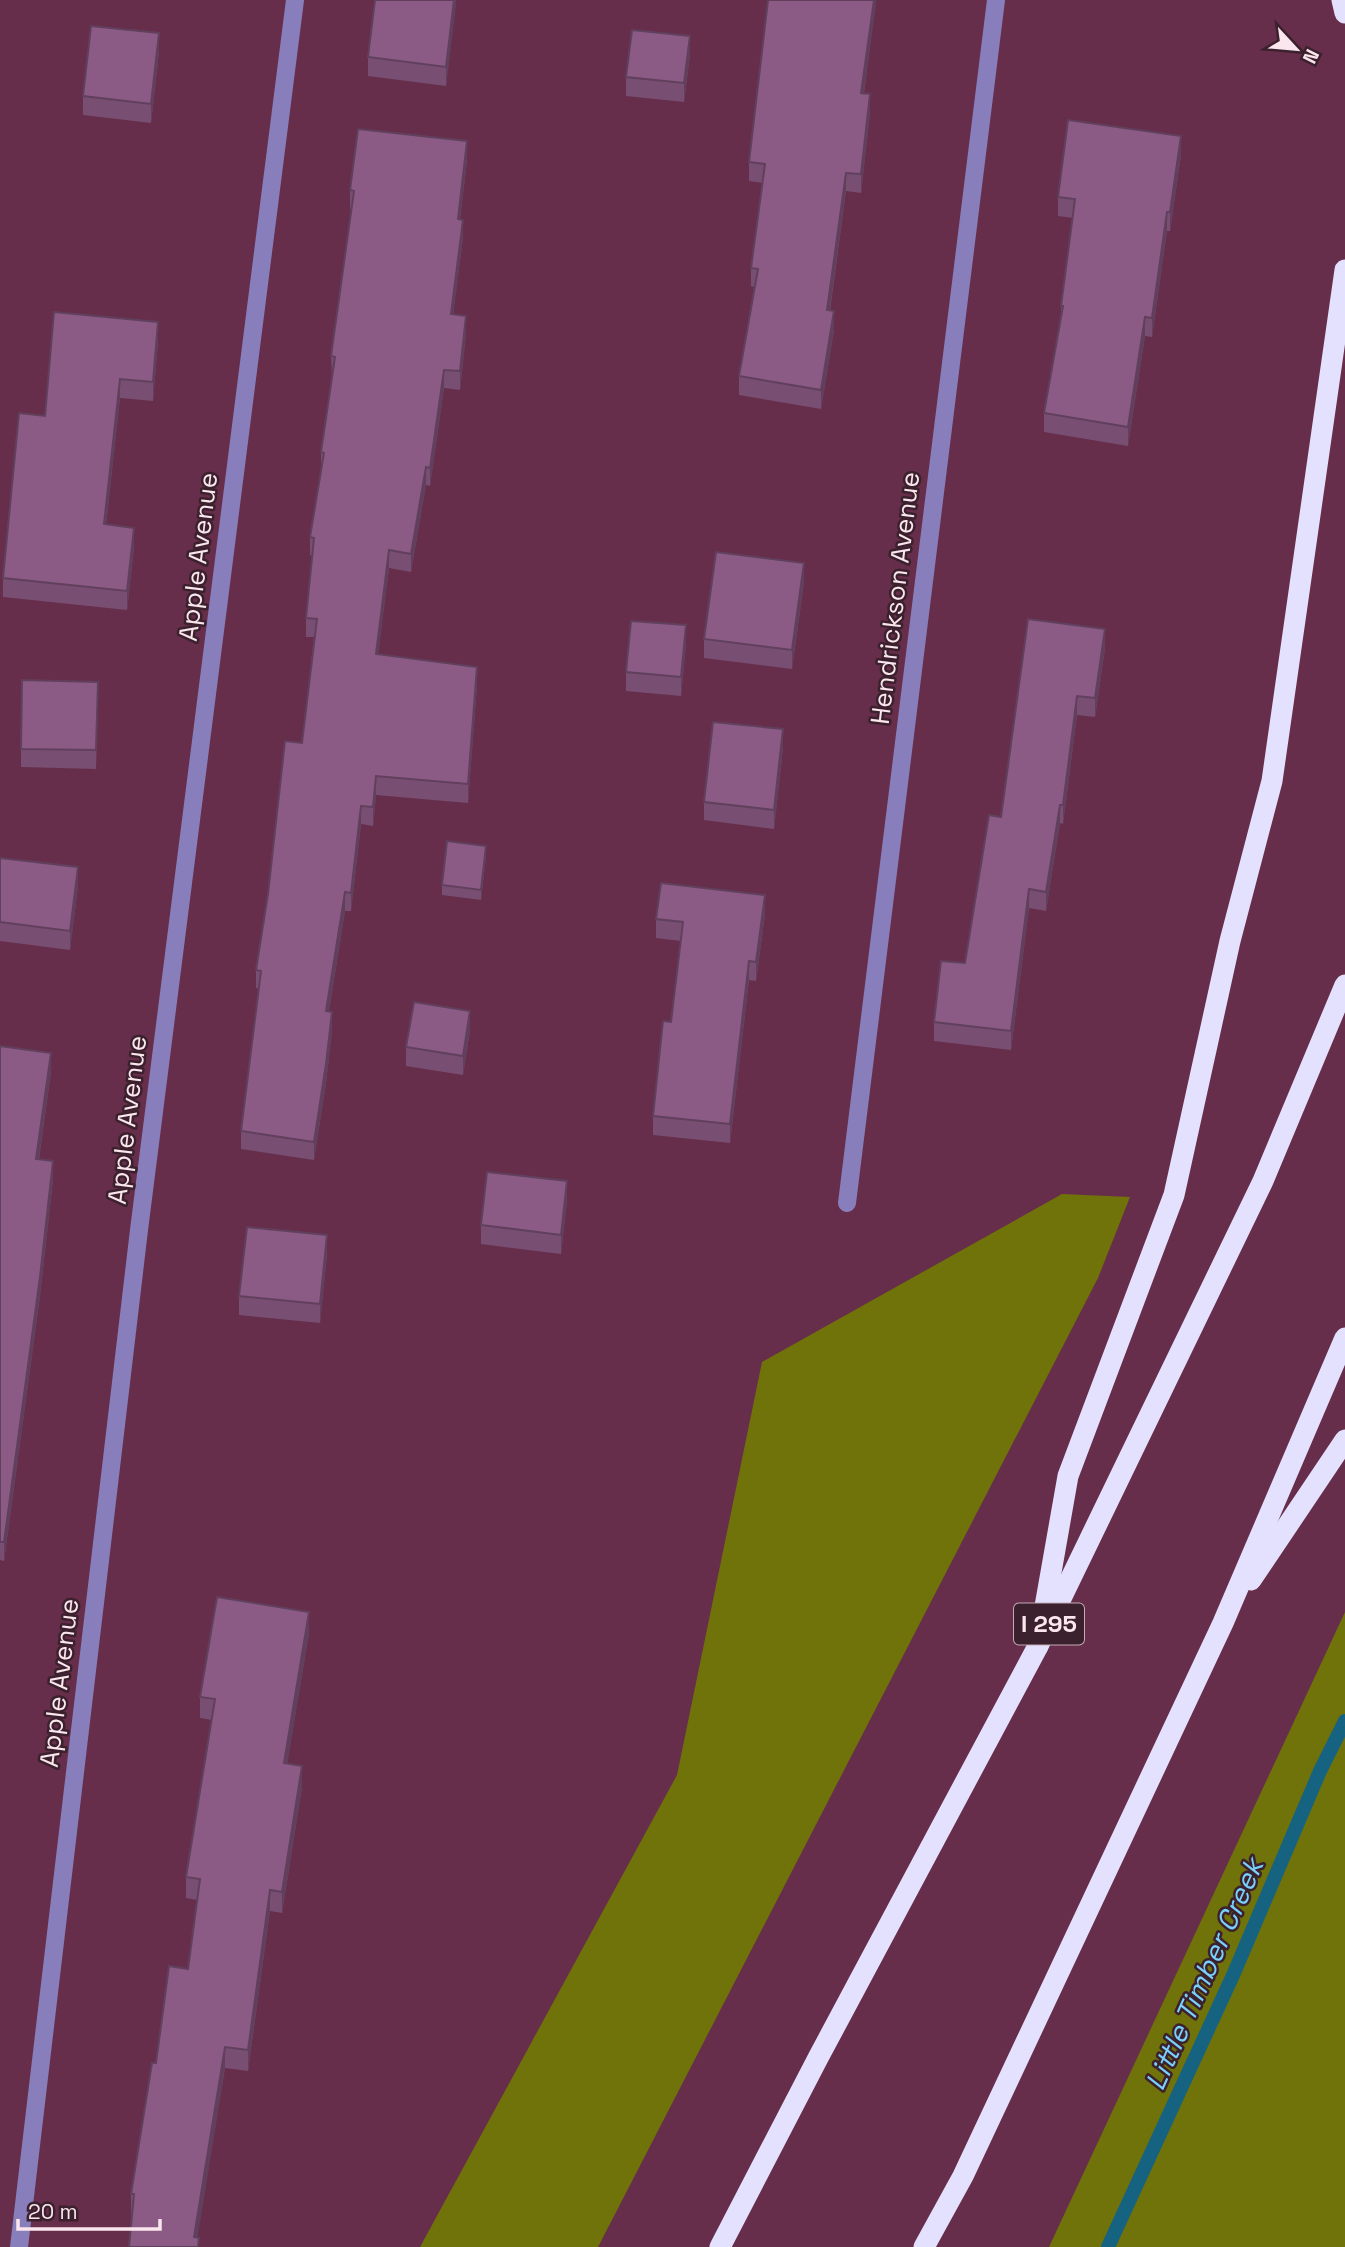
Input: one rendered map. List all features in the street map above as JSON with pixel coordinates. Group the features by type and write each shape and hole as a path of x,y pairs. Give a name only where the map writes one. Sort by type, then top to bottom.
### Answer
{"highway":[{"path":"1342,0 1345,13"},
{"path":"1038,1646 1068,1476 1174,1195 1230,941 1272,781 1345,270"},
{"name":"I 295","path":"720,2247 1038,1646 1263,1181 1345,985"},
{"path":"924,2247 963,2176 1223,1623 1345,1338"},
{"path":"1223,1623 1345,1440"}],"street":[{"name":"Apple Avenue","path":"19,2247 138,1244 295,0"},
{"name":"Hendrickson Avenue","path":"847,1203 996,0"}],"shaded area":[{"path":"1062,1194 1130,1197 1098,1278 598,2247 420,2247 677,1775 762,1362"},
{"path":"1345,1612 1345,2247 1049,2247"}],"building":[{"path":"375,0 454,0 446,67 368,57"},
{"path":"768,0 874,0 861,93 870,94 861,174 846,173 827,310 834,311 821,390 739,376 758,269 751,268 765,164 749,162"},
{"path":"91,26 159,33 151,104 83,96"},
{"path":"632,30 690,36 684,83 626,77"},
{"path":"1068,120 1181,136 1152,318 1145,317 1128,427 1044,413 1063,306 1075,199 1058,197"},
{"path":"358,129 467,141 458,219 463,220 451,314 466,316 460,371 444,370 430,468 426,467 411,554 389,550 376,654 477,667 468,784 376,776 373,807 361,806 351,893 345,892 326,1011 332,1012 314,1142 241,1131 261,971 256,970 268,894 285,741 302,743 317,619 306,618 314,538 310,537 324,453 321,452 335,357 331,356 354,191 350,190"},
{"path":"54,312 158,322 153,382 120,379 104,524 134,528 127,591 3,578 19,413 45,416"},
{"path":"716,552 804,563 792,650 704,639"},
{"path":"1028,619 1105,629 1095,698 1077,696 1063,805 1060,805 1046,892 1029,889 1011,1031 934,1022 941,961 965,963 989,815 1001,817"},
{"path":"631,621 686,625 681,677 626,672"},
{"path":"22,680 98,682 96,750 21,749"},
{"path":"713,722 783,729 774,810 704,802"},
{"path":"447,841 486,846 481,890 442,885"},
{"path":"0,858 78,867 70,931 0,922"},
{"path":"661,883 765,895 756,962 749,961 730,1124 653,1116 663,1021 671,1022 683,922 656,919"},
{"path":"414,1002 470,1011 463,1056 406,1047"},
{"path":"0,1046 51,1053 36,1159 53,1161 4,1542 0,1542"},
{"path":"487,1172 567,1181 561,1235 481,1225"},
{"path":"247,1227 327,1235 320,1304 239,1296"},
{"path":"217,1597 309,1612 284,1763 302,1766 282,1892 270,1890 248,2050 225,2047 194,2237 199,2238 198,2247 129,2247 134,2194 131,2194 152,2063 156,2063 169,1966 188,1969 200,1879 186,1877 215,1699 200,1697"}],"waterway":[{"name":"Little Timber Creek","path":"1108,2247 1234,1973 1320,1771 1345,1721"}]}
